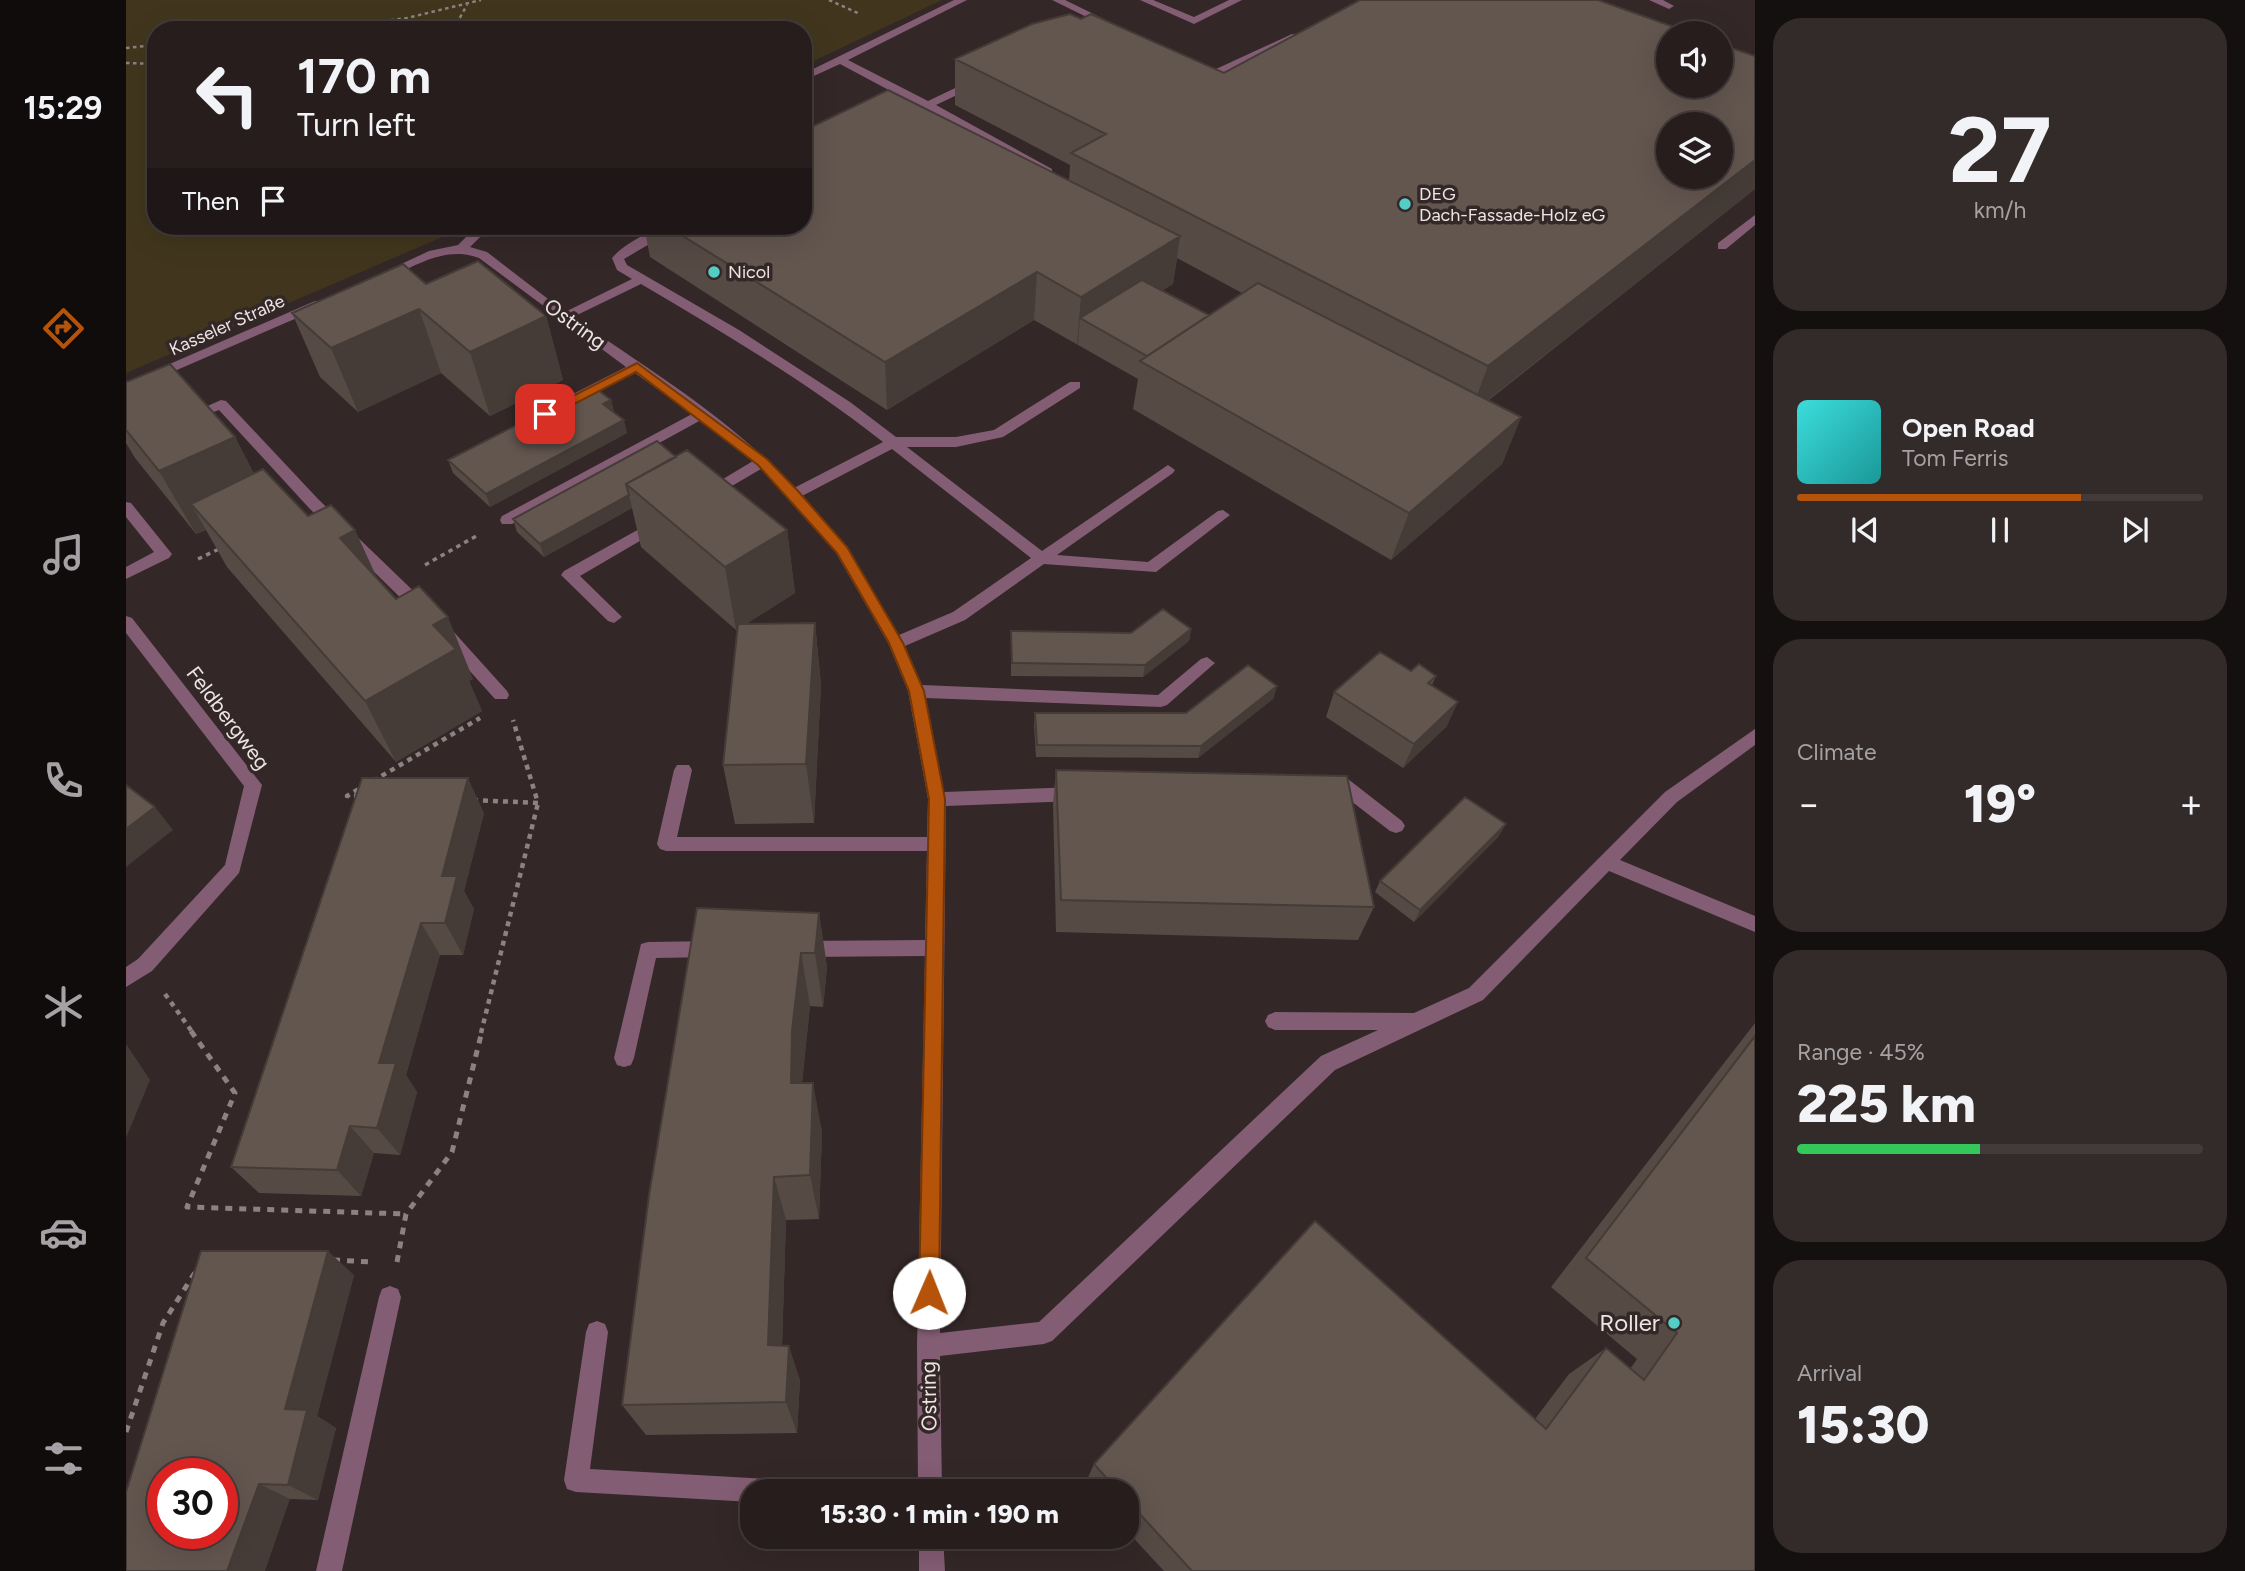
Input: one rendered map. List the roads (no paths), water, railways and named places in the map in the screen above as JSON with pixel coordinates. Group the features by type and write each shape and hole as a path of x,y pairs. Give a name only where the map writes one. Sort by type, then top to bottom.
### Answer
{"street":[{"path":"812,74 962,0"},
{"path":"1057,0 1116,27"},
{"path":"1145,0 1194,21 1237,0"},
{"path":"1654,0 1669,6"},
{"path":"1091,27 1104,21"},
{"path":"1191,62 1216,73 1312,28"},
{"path":"840,60 1060,178"},
{"path":"928,106 991,75"},
{"path":"1722,246 1755,219"},
{"path":"375,279 437,252 462,248 475,235"},
{"path":"656,235 618,258 621,267 734,333 845,405 1042,559 1151,568 1223,515"},
{"name":"Ostring","path":"462,248 483,255 504,278 637,367 762,462 794,494 842,550 896,643 916,691 937,799 928,1346 930,1479"},
{"path":"564,317 642,279"},
{"name":"Kasseler Straße","path":"126,388 325,301"},
{"path":"563,405 637,367"},
{"path":"794,494 894,442 956,442 998,434 1075,385"},
{"path":"174,424 221,404 314,504 396,581 504,699"},
{"path":"506,520 702,414"},
{"path":"690,504 762,462"},
{"path":"896,643 959,616 1168,470"},
{"path":"126,507 164,554 126,574"},
{"path":"614,617 569,575 666,519"},
{"name":"Feldbergweg","path":"126,622 254,785 233,868 145,965 126,978"},
{"path":"916,691 1161,701 1207,663"},
{"path":"928,1346 1044,1333 1328,1063 1476,994 1671,797 1755,736"},
{"path":"683,770 666,844 937,844"},
{"path":"1314,785 1342,784 1396,826"},
{"path":"937,799 1091,793"},
{"path":"1606,862 1755,924"},
{"path":"784,949 933,948"},
{"path":"624,1058 648,950 729,949"},
{"path":"1275,1021 1418,1021"},
{"path":"329,1571 390,1297"},
{"path":"597,1332 576,1480 740,1489"},
{"path":"931,1549 932,1571"}],"place":[{"name":"DEG Dach-Fassade-Holz eG","path":"1405,204"},
{"name":"Nicol","path":"714,272"},
{"name":"Roller","path":"1674,1323"}]}
